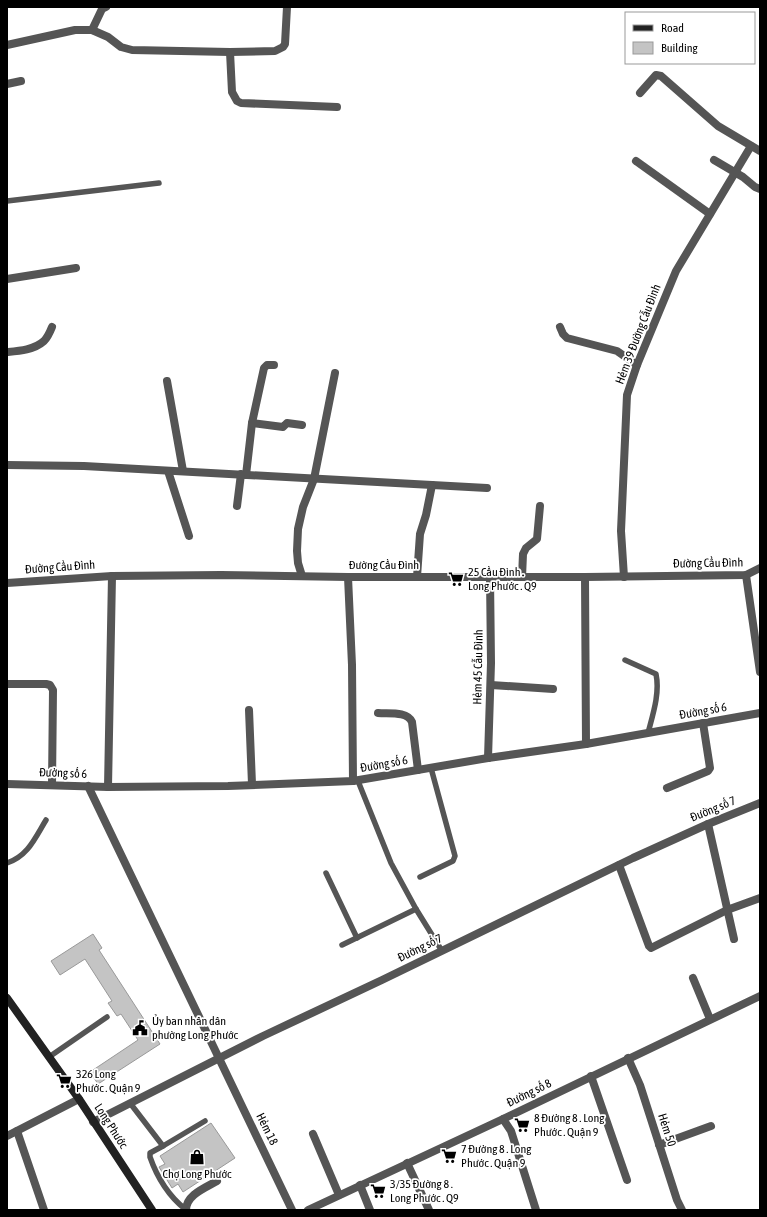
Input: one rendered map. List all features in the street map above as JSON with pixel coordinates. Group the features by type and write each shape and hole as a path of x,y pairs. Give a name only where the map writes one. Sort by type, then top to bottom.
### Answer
{"street":[{"path":"92,30 102,9 106,7"},
{"path":"7,45 75,30 92,30 108,38 120,47 132,50 230,52 275,51 285,44 287,7"},
{"path":"230,52 232,92 237,101 241,103 337,107"},
{"path":"640,93 656,75 661,76 718,126 760,151"},
{"path":"7,84 21,81"},
{"name":"Hẻm 39 Đường Cẫu Đình","path":"624,577 621,531 627,395 637,365 671,281 751,146"},
{"path":"714,160 760,189"},
{"path":"636,161 710,214"},
{"path":"7,279 76,268"},
{"path":"7,352 21,351 36,346 44,341 52,327"},
{"path":"560,327 563,334 567,338 617,351 637,365"},
{"path":"237,506 252,423 264,368 267,364 274,365"},
{"path":"302,576 296,550 298,529 303,507 314,479 335,373"},
{"path":"167,381 183,471"},
{"path":"252,423 283,427 287,423 302,425"},
{"path":"7,465 84,466 168,470 487,488"},
{"path":"168,470 189,536"},
{"path":"417,577 420,534 426,515 432,485"},
{"path":"522,577 523,554 526,548 537,539 540,506"},
{"name":"Đường Cầu Đình","path":"7,583 112,576 221,575 348,577 624,577 746,575 760,568"},
{"path":"746,575 759,655 760,672"},
{"path":"108,787 112,576"},
{"path":"348,577 356,781"},
{"name":"Hẻm 45 Cẫu Đình","path":"488,758 492,663 490,577"},
{"path":"585,577 586,744"},
{"path":"7,684 46,684 50,685 53,690 52,785"},
{"path":"491,685 553,689"},
{"path":"249,710 252,784"},
{"path":"378,713 405,715 410,717 412,722 418,770"},
{"name":"Đường số 6","path":"7,784 108,787 228,786 356,781 488,758 586,744 760,713"},
{"path":"667,788 708,771 710,768 704,723"},
{"name":"Hẻm 18","path":"88,786 292,1210"},
{"name":"Đường số 7","path":"93,1122 218,1058 619,865 708,824 760,803"},
{"path":"708,824 734,938"},
{"path":"619,865 651,948 727,910 760,898"},
{"path":"693,978 710,1019"},
{"name":"Đường số 8","path":"308,1210 760,996"},
{"name":"Long Phước","path":"7,998 79,1099 152,1210"},
{"name":"Hẻm 50","path":"628,1058 640,1085 677,1200 682,1210"},
{"path":"591,1076 627,1180"},
{"path":"7,1136 79,1099"},
{"path":"503,1119 511,1131 536,1210"},
{"path":"659,1145 711,1126"},
{"path":"17,1131 44,1210"},
{"path":"313,1134 339,1195"},
{"path":"406,1163 429,1210"},
{"path":"186,1210 187,1203 195,1193 217,1181"},
{"path":"360,1185 370,1210"}],"lane":[{"path":"7,201 159,182"},
{"path":"625,660 656,674 657,691 648,733"},
{"path":"420,877 453,861 455,856 431,768"},
{"path":"356,781 391,864 442,951"},
{"path":"7,863 22,856 28,850 46,820"},
{"path":"326,873 357,938"},
{"path":"342,945 416,909"},
{"path":"49,1057 107,1017"},
{"path":"130,1103 163,1146"},
{"path":"186,1210 177,1202 163,1184 150,1157 150,1153 205,1121"}],"building":[{"name":"Ủy ban nhân dân phường Long Phước","path":"93,934 102,948 99,950 160,1044 98,1084 90,1072 138,1040 121,1014 117,1016 108,1003 112,1001 85,959 60,975 51,961"},
{"name":"Chợ Long Phước","path":"211,1123 235,1158 183,1192 178,1184 172,1188 159,1167 165,1164 160,1156"}],"place":[{"name":"25 Cầu Đình . Long Phước . Q9","path":"456,579"},
{"name":"Ủy ban nhân dân phường Long Phước","path":"140,1028"},
{"name":"326 Long Phước . Quận 9","path":"64,1081"},
{"name":"8 Đường 8 . Long Phước . Quận 9","path":"522,1125"},
{"name":"7 Đường 8 . Long Phước . Quận 9","path":"449,1156"},
{"name":"Chợ Long Phước","path":"197,1157"},
{"name":"3/35 Đường 8 . Long Phước . Q9","path":"378,1191"}]}
